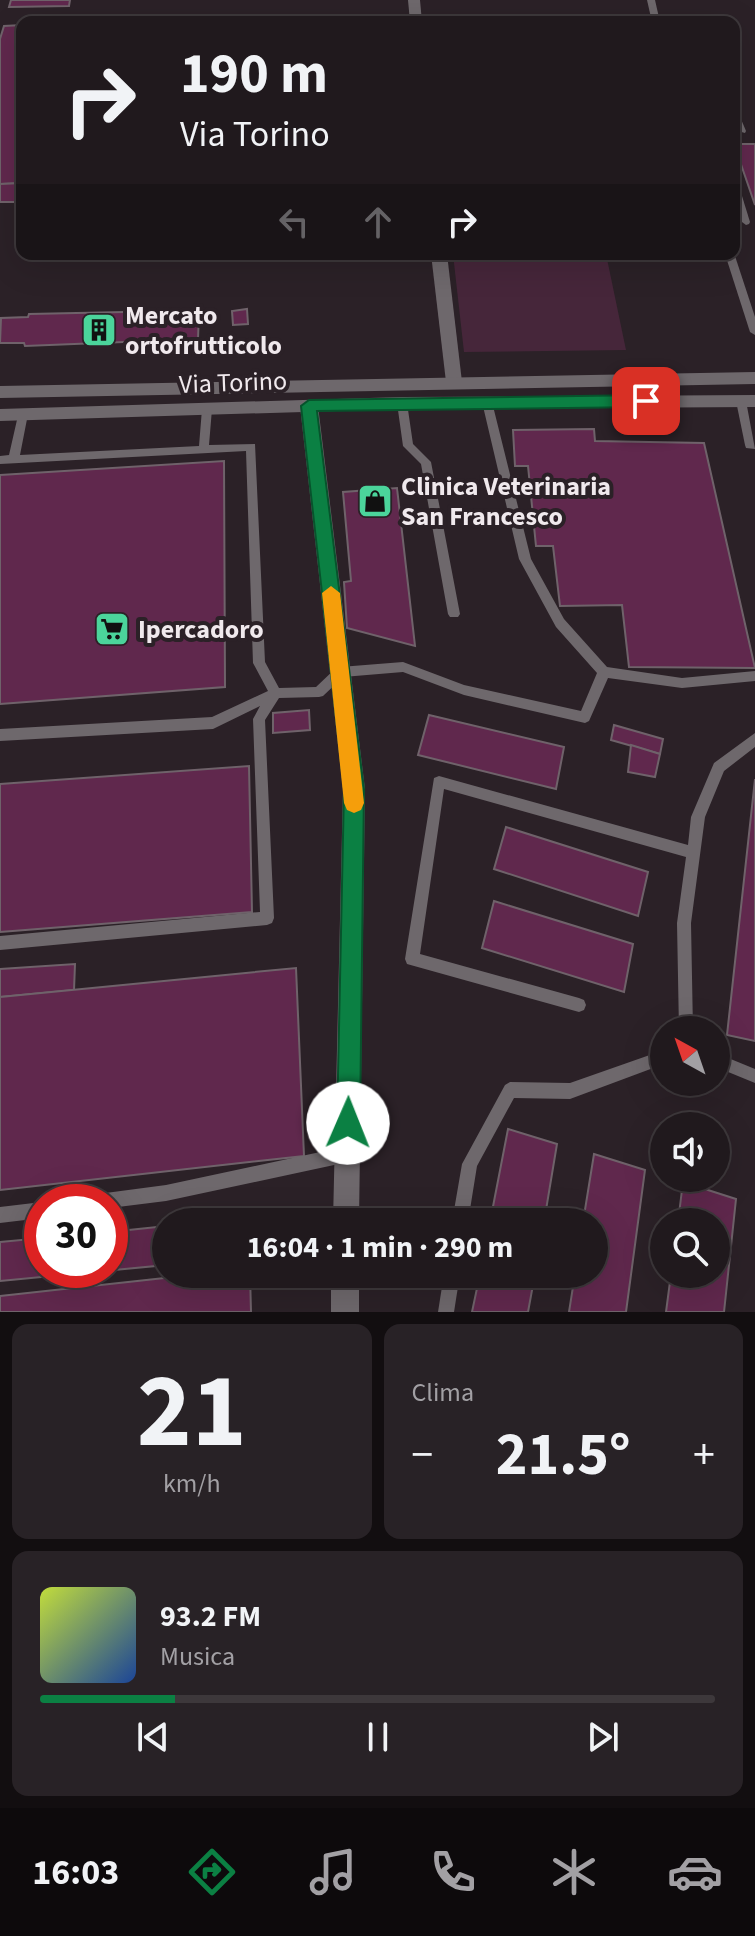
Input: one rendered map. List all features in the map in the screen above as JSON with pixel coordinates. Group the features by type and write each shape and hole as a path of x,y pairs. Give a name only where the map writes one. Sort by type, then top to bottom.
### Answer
{"street":[{"path":"440,260 454,382"},
{"name":"Via Torino","path":"0,392 755,378"},
{"name":"Via Torino","path":"0,415 402,403 748,401"},
{"path":"309,406 354,789 346,1208"},
{"path":"345,1288 345,1312"}],"lane":[{"path":"740,202 746,222"},
{"path":"732,260 754,326"},
{"path":"748,401 750,445 755,445"},
{"path":"487,402 525,559 560,623 604,672 682,683 755,676"},
{"path":"402,403 408,446 426,462 454,614"},
{"path":"204,448 207,409"},
{"path":"14,459 23,414"},
{"path":"0,460 251,447 259,663 276,693"},
{"path":"0,735 213,723 276,693 319,692 340,672 403,667 464,690 585,717 604,672"},
{"path":"0,943 267,918 259,719 276,693"},
{"path":"686,1016 684,923 698,817 719,767 755,739"},
{"path":"579,1005 412,959 439,782 693,853"},
{"path":"462,1208 470,1164 510,1090 570,1091 650,1062"},
{"path":"730,1066 755,1076"},
{"path":"128,1198 166,1193 348,1154"},
{"path":"0,1215 24,1212"},
{"path":"446,1312 450,1288"}],"shaded area":[{"path":"454,260 607,260 626,350 464,352"}],"building":[{"path":"11,0 70,0 69,6 9,7"},
{"path":"16,25 16,183 0,184 0,39 4,26"},
{"path":"740,144 755,144 755,205 740,161"},
{"path":"16,183 16,202 0,202 0,184"},
{"path":"247,309 248,324 233,325 232,311"},
{"name":"Mercato ortofrutticolo","path":"172,311 172,314 199,313 198,339 25,346 24,343 0,343 1,318 28,317 29,314"},
{"path":"594,429 595,441 704,443 755,668 629,667 622,605 560,606 553,546 536,546 528,466 515,466 513,430"},
{"name":"Ipercadoro","path":"224,461 225,687 0,704 0,475"},
{"path":"397,488 415,646 347,628 344,582 351,581 343,492"},
{"path":"309,710 310,730 273,733 273,713"},
{"path":"429,715 564,747 556,789 418,755"},
{"path":"614,725 663,739 660,754 611,740"},
{"path":"631,745 660,754 655,777 628,772"},
{"path":"249,766 252,912 0,932 0,784"},
{"path":"755,779 755,1041 730,1036 729,1016"},
{"path":"506,827 648,872 638,916 494,869"},
{"path":"494,901 633,944 624,992 482,948"},
{"path":"75,964 74,990 0,997 0,969"},
{"path":"296,968 304,1156 54,1184 24,1184 24,1187 0,1190 0,997"},
{"path":"508,1129 557,1144 546,1208 493,1208"},
{"path":"594,1154 645,1170 626,1312 569,1312 573,1288 608,1288 608,1208 585,1208"},
{"path":"682,1192 714,1192 736,1199 730,1256 730,1208 680,1208"},
{"path":"152,1228 152,1266 128,1269 128,1230"},
{"path":"24,1240 24,1279 0,1281 0,1242"},
{"path":"152,1279 152,1288 250,1288 251,1312 0,1312 0,1296 73,1288 128,1288 128,1282"},
{"path":"477,1288 532,1288 528,1312 472,1312"},
{"path":"669,1288 727,1288 724,1312 666,1312"}],"slow traffic":[{"path":"331,593 354,803"}],"place":[{"name":"Mercato ortofrutticolo","path":"99,330"},
{"name":"Clinica Veterinaria San Francesco","path":"375,501"},
{"name":"Ipercadoro","path":"112,629"}],"route":[{"path":"348,1123 354,789 309,406 646,401"}]}
